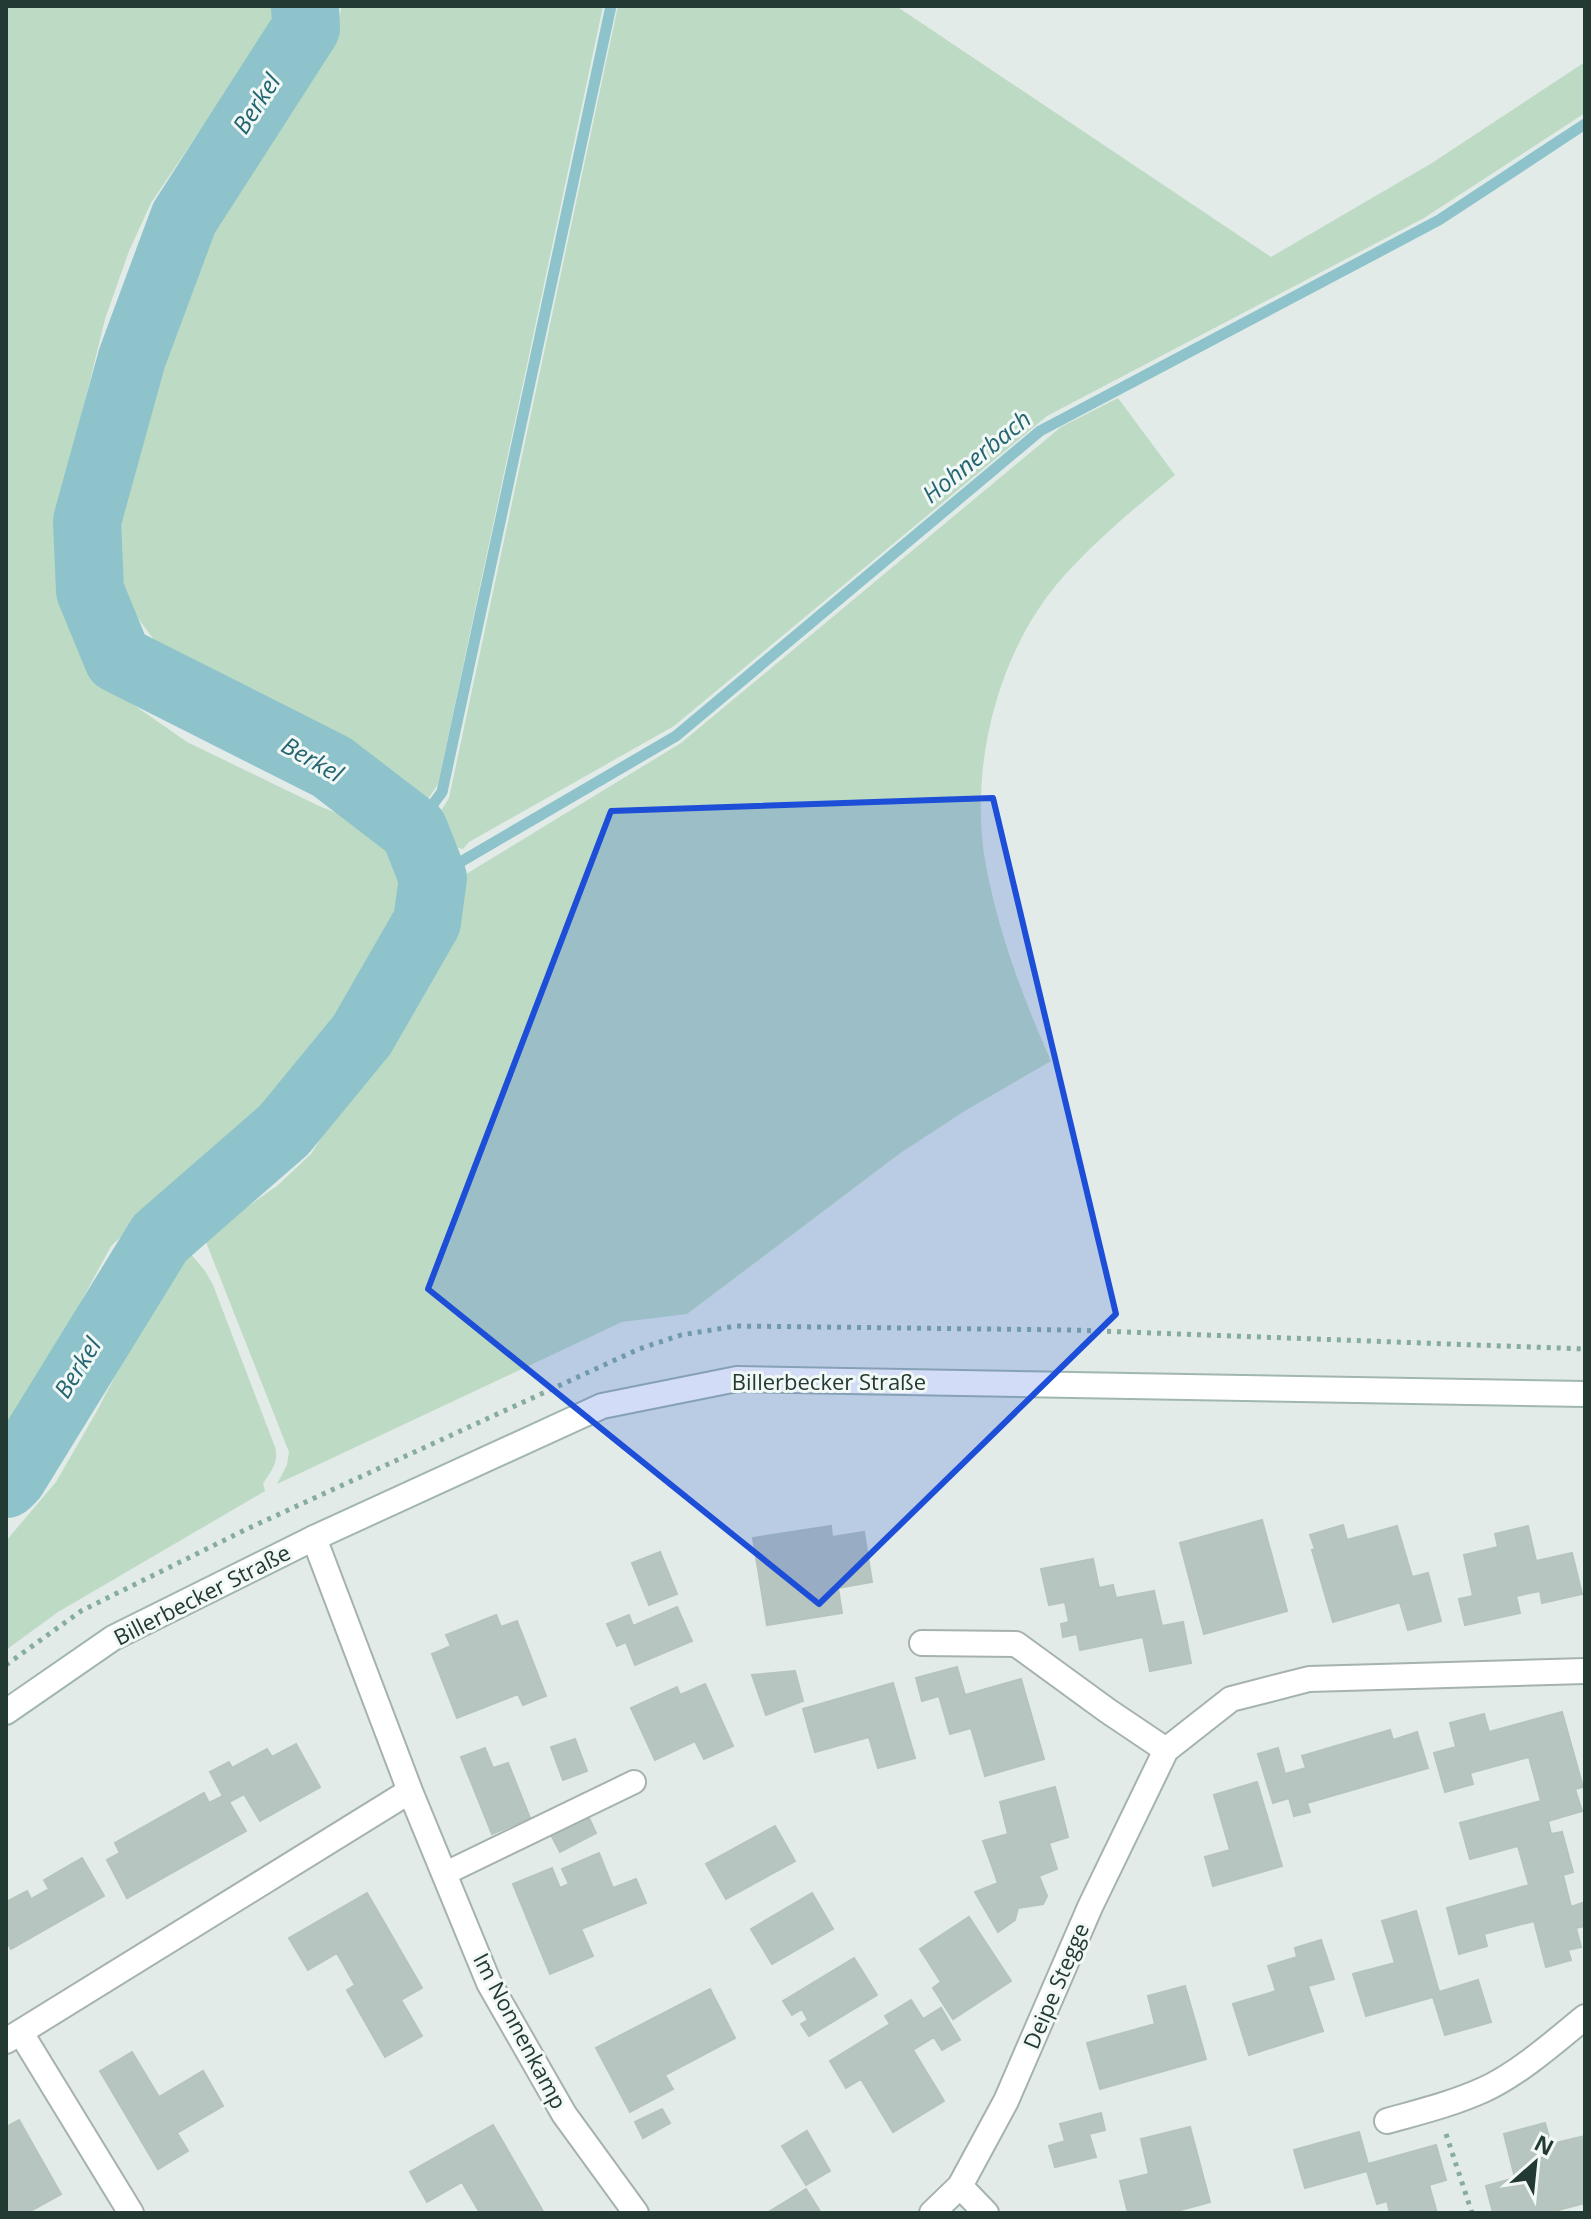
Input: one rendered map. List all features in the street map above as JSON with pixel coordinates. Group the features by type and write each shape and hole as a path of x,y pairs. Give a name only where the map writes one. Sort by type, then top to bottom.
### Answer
{"street":[{"name":"Billerbecker Straße","path":"6,1712 113,1638 314,1538 602,1406 737,1379 1585,1394"},
{"name":"Im Nonnenkamp","path":"314,1538 410,1791 489,1983 564,2114 636,2213"},
{"path":"922,1643 1016,1644 1166,1750"},
{"name":"Deipe Stegge","path":"960,2186 1006,2101 1090,1907 1166,1750 1231,1699 1309,1679 1585,1671"},
{"path":"131,2213 14,2037 410,1791"},
{"path":"1387,2121 1486,2089 1549,2047 1585,2017"},
{"path":"932,2213 960,2186 986,2213"}],"lane":[{"path":"446,1873 634,1782"}],"path":[{"path":"1438,2107 1472,2213"}],"highlighted area":[{"path":"993,798 1116,1314 819,1604 428,1289 611,811"}],"green space":[{"path":"6,6 274,6 269,28 151,203 129,251 105,319 58,512 58,591 77,646 93,674 187,742 359,822 390,846 407,873 405,912 290,1081 217,1162 158,1202 111,1246 34,1389 6,1433"},
{"path":"342,6 603,6 438,784 428,799 412,786 202,679 161,649 127,604 118,555 121,506 183,284 227,203 331,45"},
{"path":"618,6 896,6 1271,257 1432,163 1585,62 1585,113 1424,218 1047,416 674,726 469,842 463,849 458,848 439,814 449,798"},
{"path":"1118,398 1175,475 1089,550 1040,607 1005,675 985,751 981,790 981,829 991,891 1013,965 1051,1061 963,1112 899,1154 687,1314 622,1322 277,1484 287,1465 289,1452 204,1237 277,1186 311,1154 416,989 445,934 463,876 681,743 1061,427"},
{"path":"190,1253 213,1285 275,1447 275,1462 263,1484 265,1491 58,1612 6,1650 6,1541 56,1482 150,1309 176,1268"}],"building":[{"path":"1262,1520 1287,1611 1204,1634 1180,1543"},
{"path":"1343,1525 1347,1540 1397,1526 1418,1597 1333,1622 1310,1535"},
{"path":"831,1526 832,1537 864,1532 872,1582 838,1588 842,1613 767,1625 753,1538"},
{"path":"1528,1526 1536,1561 1572,1553 1582,1594 1542,1603 1540,1591 1516,1596 1520,1613 1465,1625 1459,1599 1473,1596 1464,1555 1498,1547 1495,1534"},
{"path":"660,1552 677,1594 649,1605 632,1563"},
{"path":"1093,1559 1099,1588 1113,1585 1116,1598 1154,1591 1162,1626 1183,1622 1191,1663 1150,1671 1143,1637 1080,1650 1077,1634 1063,1637 1061,1624 1069,1622 1065,1602 1049,1605 1041,1569"},
{"path":"1428,1573 1441,1621 1408,1630 1400,1603 1418,1597 1412,1577"},
{"path":"677,1607 692,1641 635,1665 626,1642 617,1646 607,1624 629,1615 633,1626"},
{"path":"496,1615 501,1627 517,1621 546,1696 523,1705 518,1694 457,1718 432,1654 451,1646 446,1635"},
{"path":"957,1667 965,1695 1021,1679 1044,1759 985,1776 971,1728 950,1734 939,1696 922,1701 916,1678"},
{"path":"795,1671 803,1701 766,1715 752,1675"},
{"path":"893,1683 915,1758 878,1768 869,1737 815,1752 803,1709"},
{"path":"705,1684 733,1746 704,1759 695,1741 655,1760 631,1708 677,1687 680,1695"},
{"path":"1562,1712 1583,1787 1575,1789 1582,1811 1548,1821 1551,1834 1562,1832 1573,1872 1563,1875 1571,1907 1582,1903 1585,1914 1585,1926 1576,1928 1581,1947 1568,1950 1571,1960 1546,1967 1534,1921 1484,1934 1487,1946 1459,1954 1447,1908 1529,1885 1518,1846 1470,1859 1460,1823 1541,1801 1529,1757 1470,1773 1473,1784 1445,1792 1434,1753 1456,1747 1450,1723 1484,1714 1489,1732"},
{"path":"1390,1730 1393,1740 1417,1732 1428,1768 1307,1803 1310,1812 1294,1816 1289,1798 1273,1803 1258,1754 1278,1748 1285,1774 1306,1768 1302,1756"},
{"path":"575,1739 587,1771 563,1780 551,1747"},
{"path":"296,1744 320,1787 260,1821 244,1794 229,1802 246,1831 127,1898 107,1860 120,1853 115,1843 204,1793 209,1803 223,1796 210,1772 229,1762 232,1768 267,1749 272,1757"},
{"path":"485,1748 493,1768 508,1763 530,1818 492,1834 461,1757"},
{"path":"1257,1782 1282,1866 1213,1886 1205,1857 1230,1850 1214,1795"},
{"path":"1055,1787 1068,1837 1049,1843 1057,1869 1039,1876 1047,1896 1043,1904 1018,1908 1015,1920 998,1932 975,1892 998,1883 983,1841 1008,1834 1000,1802"},
{"path":"587,1814 596,1833 560,1852 550,1833"},
{"path":"775,1826 795,1861 726,1899 706,1864"},
{"path":"599,1853 613,1888 636,1879 646,1903 581,1929 593,1956 550,1974 513,1884 552,1868 560,1888 569,1884 562,1869"},
{"path":"82,1858 104,1896 11,1949 6,1940 6,1902 27,1891 31,1899 49,1889 44,1880"},
{"path":"367,1893 422,1988 401,2000 422,2036 385,2057 347,1990 355,1985 337,1953 308,1970 289,1938"},
{"path":"812,1893 833,1929 772,1964 751,1929"},
{"path":"1416,1911 1439,1992 1478,1980 1491,2022 1445,2035 1433,1997 1366,2016 1353,1974 1395,1963 1382,1921"},
{"path":"969,1917 1011,1981 953,2019 933,1988 941,1982 920,1949"},
{"path":"1321,1940 1334,1979 1308,1986 1323,2031 1249,2055 1233,2004 1276,1991 1268,1966 1297,1957 1295,1948"},
{"path":"854,1958 877,1995 809,2036 801,2024 808,2020 802,2009 792,2015 783,2001"},
{"path":"1185,1986 1206,2059 1100,2089 1087,2043 1155,2024 1148,1996"},
{"path":"710,1989 735,2038 665,2075 673,2089 630,2112 596,2048"},
{"path":"911,2000 923,2019 941,2008 960,2040 942,2050 934,2037 913,2050 944,2101 893,2132 861,2079 846,2088 830,2061 890,2024 885,2016"},
{"path":"132,2052 159,2097 203,2071 223,2106 177,2133 188,2151 158,2169 100,2071"},
{"path":"662,2109 670,2123 643,2138 635,2122"},
{"path":"1101,2113 1105,2130 1089,2134 1096,2157 1055,2167 1049,2146 1065,2141 1060,2124"},
{"path":"19,2120 61,2194 27,2213 6,2213 6,2127"},
{"path":"1545,2123 1551,2144 1585,2136 1585,2203 1547,2213 1493,2213 1486,2186 1515,2178 1504,2134"},
{"path":"493,2125 544,2213 480,2213 462,2182 427,2202 410,2172"},
{"path":"1190,2127 1210,2202 1170,2213 1128,2213 1120,2181 1149,2174 1141,2139"},
{"path":"807,2131 830,2171 806,2185 782,2146"},
{"path":"1359,2132 1368,2164 1436,2145 1446,2180 1429,2185 1437,2213 1390,2213 1387,2201 1377,2204 1367,2171 1305,2188 1294,2150"},
{"path":"806,2189 821,2213 767,2213"}],"waterway":[{"name":"Berkel","path":"6,1484 160,1238 284,1130 362,1035 427,922 433,878 414,830 332,767 118,659 90,591 87,521 132,358 184,218 306,28 305,6"},
{"path":"414,830 442,792 611,6"},
{"name":"Hohnerbach","path":"433,878 676,736 1040,431 1439,220 1585,124"},
{"path":"6,1445 13,1477"}]}
